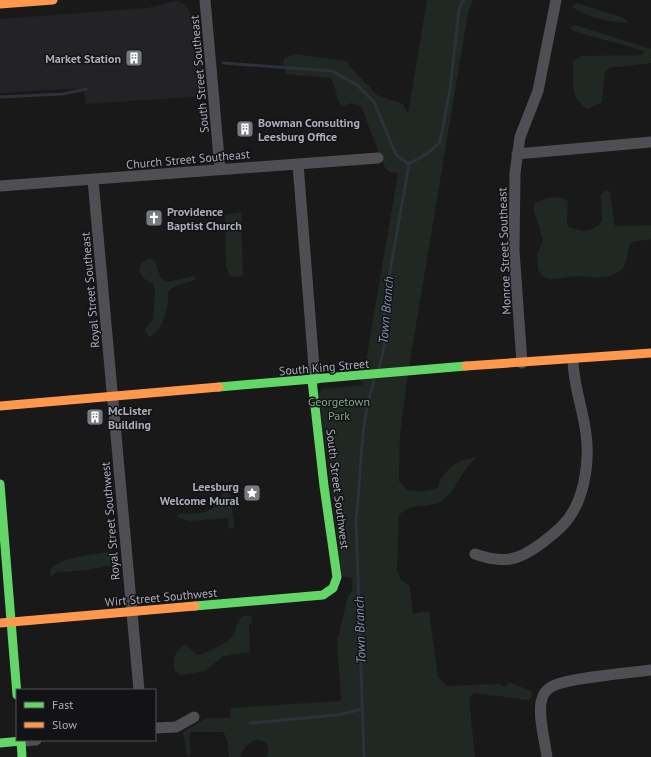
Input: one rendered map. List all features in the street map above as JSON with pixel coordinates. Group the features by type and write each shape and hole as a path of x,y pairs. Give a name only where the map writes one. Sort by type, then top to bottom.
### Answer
{"main road":[{"path":"0,4 52,0"},
{"name":"South King Street","path":"0,406 396,372 651,353"},
{"name":"South Street Southwest","path":"313,380 324,486 337,577 335,586 323,595"},
{"path":"0,484 16,689"},
{"name":"Wirt Street Southwest","path":"0,624 323,595"},
{"path":"0,743 21,741 22,757"}],"street":[{"name":"South Street Southeast","path":"205,0 220,169"},
{"name":"Monroe Street Southeast","path":"522,362 514,243 514,198 517,154 520,137 538,91 556,0"},
{"path":"517,154 651,142"},
{"name":"Church Street Southeast","path":"0,186 378,158"},
{"name":"South Street Southwest","path":"298,164 313,380"},
{"name":"Royal Street Southeast","path":"93,180 112,397"},
{"path":"475,554 491,560 505,561 520,558 562,527 578,500 584,482 588,451 573,359"},
{"name":"Royal Street Southwest","path":"112,397 139,689"},
{"path":"547,757 540,708 544,693 550,687 557,684 580,680 651,670"},
{"path":"156,728 176,727 194,717"}],"shaded area":[{"name":"Market Station","path":"175,1 183,3 193,17 200,39 206,96 86,104 84,88 0,93 0,19 147,8"}],"green space":[{"name":"Georgetown Park","path":"427,0 473,0 468,13 408,373 400,434 399,481 407,490 422,491 434,489 438,487 444,475 453,466 464,460 477,457 464,471 445,499 431,505 409,508 399,515 397,571 401,580 410,586 413,614 429,611 438,677 447,686 500,684 505,687 509,682 531,691 532,696 529,700 474,693 469,698 475,757 266,757 268,746 265,742 255,740 244,749 240,757 229,757 227,739 223,732 191,732 189,757 187,754 183,732 207,718 230,718 231,708 341,701 337,642 348,596 352,591 352,578 342,576 319,394 322,389 362,385 398,173 389,172 384,166 361,106 352,103 342,106 338,100 331,78 286,74 283,63 285,58 295,54 347,61 351,68 377,95 403,104 408,114"},
{"path":"577,3 624,18 628,23 606,20 584,14 572,7"},
{"path":"575,25 651,49 651,63 609,68 605,72 602,102 588,109 577,99 573,88 573,61 582,56 642,55 644,51 573,31 569,27"},
{"path":"607,190 610,192 615,226 651,225 651,239 632,242 628,249 626,264 617,273 612,275 606,277 574,276 556,279 544,277 538,270 537,255 543,240 534,211 534,204 542,200 555,197 568,201 567,221 569,227 587,231 595,228 602,221 601,194"},
{"path":"241,212 243,275 238,277 230,276 226,266 225,215"},
{"path":"148,258 155,261 161,278 167,282 194,276 196,279 178,285 168,292 168,304 162,324 154,334 149,337 145,330 153,319 155,291 153,284 143,278 139,270 141,263"},
{"path":"224,492 230,494 234,522 234,527 231,529 229,528 228,518 189,521 177,517 178,514 206,512 216,506"},
{"path":"109,552 115,557 116,563 113,565 87,570 57,572 51,577 50,571 54,566 62,562 72,558"},
{"path":"243,616 251,616 252,624 249,624 250,652 223,656 205,671 181,675 175,671 173,663 174,659 182,646 186,644 196,655 215,648 232,637 239,621"}],"waterway":[{"name":"Town Branch","path":"379,368 386,339 384,320 388,283 409,164 428,153 440,142 450,89 459,10 463,0"},
{"path":"223,63 332,71 357,85 374,102 396,155 409,164"},
{"path":"0,97 63,94 86,89"},
{"name":"Town Branch","path":"364,757 356,519 363,432 369,398 374,381"},
{"path":"250,723 337,715 363,709"}],"traffic: fast":[{"path":"219,387 466,366"},
{"path":"195,606 323,595 333,588 337,577 324,486 312,380"},
{"path":"0,484 17,689"},
{"path":"21,741 22,757"},
{"path":"0,743 21,741"}],"traffic: slow":[{"path":"0,4 53,0"},
{"path":"466,366 651,353"},
{"path":"0,406 219,387"},
{"path":"0,623 195,606"}],"place":[{"name":"Market Station","path":"134,58"},
{"name":"Bowman Consulting Leesburg Office","path":"245,129"},
{"name":"Providence Baptist Church","path":"154,218"},
{"name":"McLister Building","path":"95,417"},
{"name":"Leesburg Welcome Mural","path":"252,493"}]}
